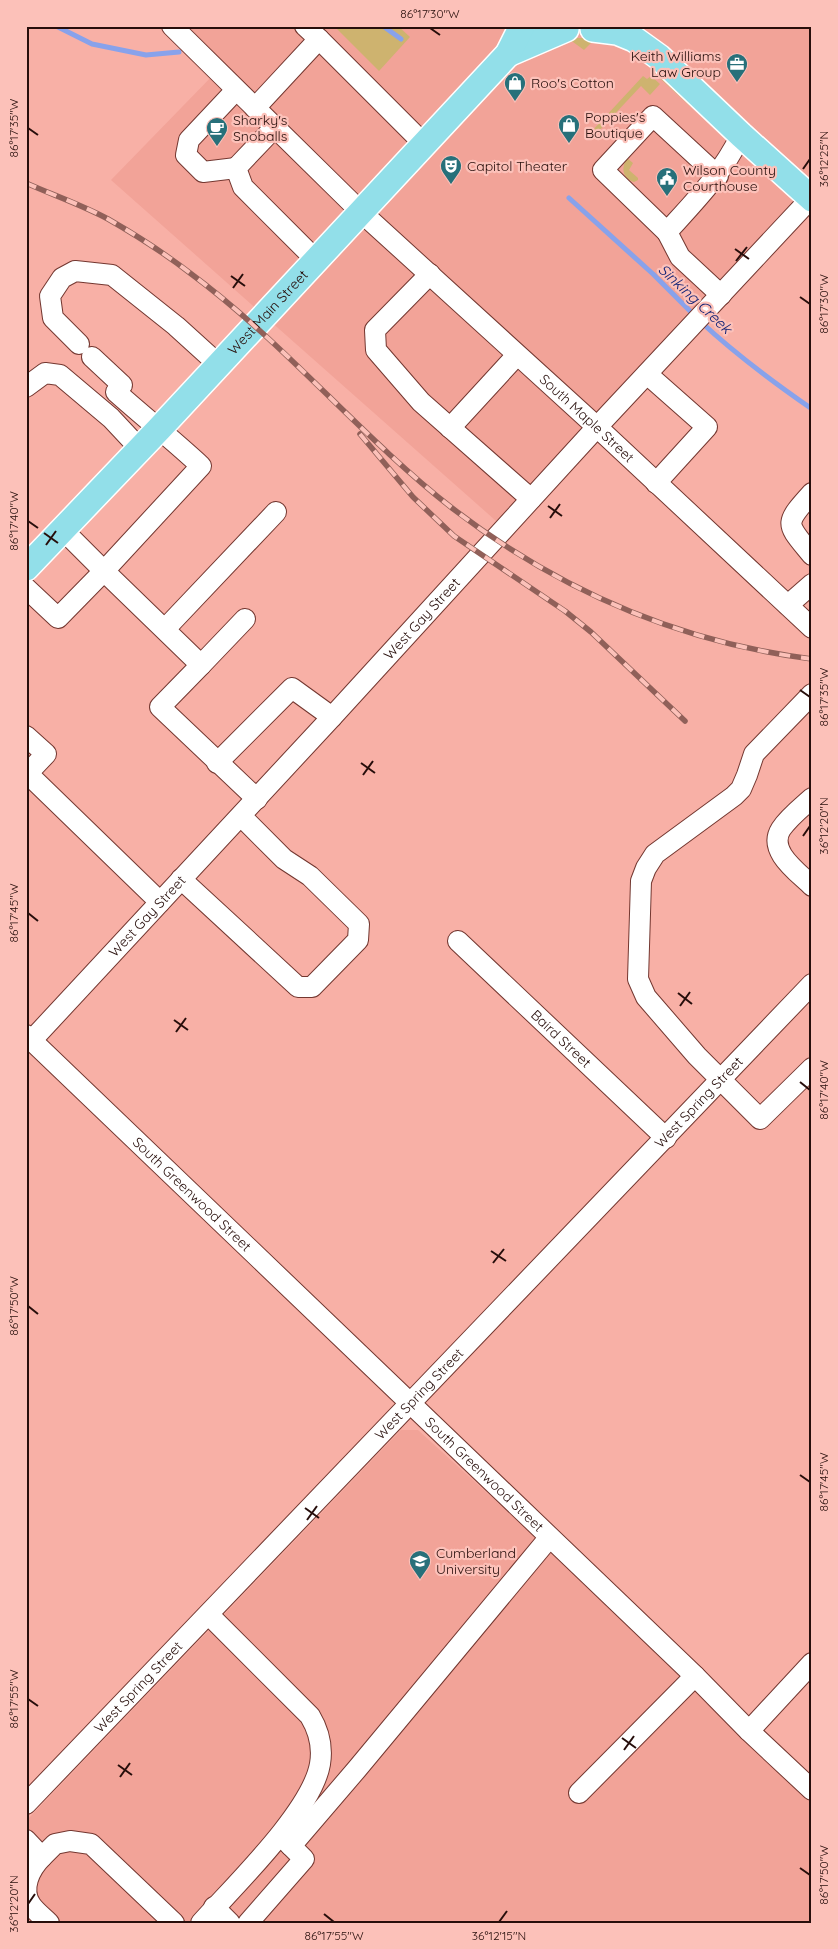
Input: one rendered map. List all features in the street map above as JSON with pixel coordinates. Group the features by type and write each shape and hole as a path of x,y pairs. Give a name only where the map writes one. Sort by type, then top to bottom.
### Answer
{"main road":[{"name":"West Main Street","path":"26,568 159,429 508,54 522,26"},
{"path":"644,26 659,57"},
{"path":"563,28 579,30 595,27 617,32 634,39 659,57 741,135 812,198"},
{"name":"West Main Street","path":"508,54 563,28"}],"street":[{"name":"South Maple Street","path":"172,26 361,212 597,427 812,628"},
{"path":"255,108 312,33 424,144"},
{"path":"236,90 189,140 186,155 203,172 236,168 275,127"},
{"path":"718,176 653,116 603,170 667,232 680,257 721,295"},
{"path":"667,232 718,176 741,135"},
{"path":"236,168 242,187 316,261"},
{"name":"West Gay Street","path":"29,1038 241,816 597,427 812,198"},
{"path":"26,588 58,618 200,466 144,417 86,350 53,318 50,296 62,278 75,271 112,275 176,326 219,365"},
{"path":"430,274 375,330 376,350 421,402 531,499"},
{"path":"450,428 517,355"},
{"path":"26,387 45,373 60,376 111,418 140,449"},
{"path":"648,374 707,426 656,483"},
{"path":"812,493 795,512 790,524 792,531 812,555"},
{"path":"165,629 276,512"},
{"path":"63,530 201,664"},
{"path":"788,605 812,584"},
{"path":"245,619 160,707 256,799"},
{"path":"217,763 292,688 332,717"},
{"path":"812,694 754,754 741,788 720,807 655,854 646,868 642,881 638,979 646,997 652,1004 720,1081 760,1119 812,1068"},
{"path":"26,736 46,754 27,775 160,902"},
{"path":"812,798 782,829 778,838 783,857 812,886"},
{"path":"181,880 298,987 312,987 358,940 359,924 310,876 284,859 241,816"},
{"name":"Baird Street","path":"458,940 666,1138"},
{"name":"West Spring Street","path":"26,1804 720,1081 808,997"},
{"name":"South Greenwood Street","path":"29,1038 812,1790"},
{"path":"201,1923 214,1907 357,1769 550,1538"},
{"path":"209,1615 295,1699 310,1716 318,1729 320,1764 308,1796 285,1840"},
{"path":"749,1731 809,1672"},
{"path":"579,1793 695,1676"},
{"path":"26,1840 42,1857"},
{"path":"248,1923 304,1859 285,1840"},
{"path":"49,1923 30,1904 27,1888 28,1877 33,1866 55,1844 70,1841 91,1844 174,1923"},
{"path":"214,1907 230,1923"}],"shaded area":[{"path":"172,26 812,26 812,197 504,528 111,180 217,71"},
{"path":"398,26 410,37 379,71 335,27"},
{"path":"568,38 592,38 592,42 584,50 567,40"},
{"path":"653,65 688,98 691,107 650,69"},
{"path":"643,76 647,79 651,76 660,84 650,95 641,86 596,134 592,131"},
{"path":"627,158 633,163 629,170 638,178 634,182 627,178 623,169"},
{"name":"Cumberland University","path":"401,1430 418,1430 812,1790 812,1923 26,1923 26,1821"}],"waterway":[{"name":"Sinking Creek","path":"56,26 92,44 146,55 179,52"},
{"name":"Sinking Creek","path":"383,26 401,39"},
{"name":"Sinking Creek","path":"569,198 653,274 694,315"},
{"name":"Sinking Creek","path":"700,321 754,367 812,409"}],"railway":[{"path":"26,183 108,219 180,266 225,300 258,329 418,480 452,508 535,564 622,608 667,625 714,640 762,651 812,659"},
{"path":"360,434 413,497 454,536 565,611 591,632 685,721"}],"place":[{"name":"Keith Williams Law Group","path":"737,83"},
{"name":"Roo's Cotton","path":"515,102"},
{"name":"Poppies's Boutique","path":"569,144"},
{"name":"Sharky's Snoballs","path":"217,147"},
{"name":"Capitol Theater","path":"451,185"},
{"name":"Wilson County Courthouse","path":"667,197"},
{"name":"Cumberland University","path":"420,1580"}]}
